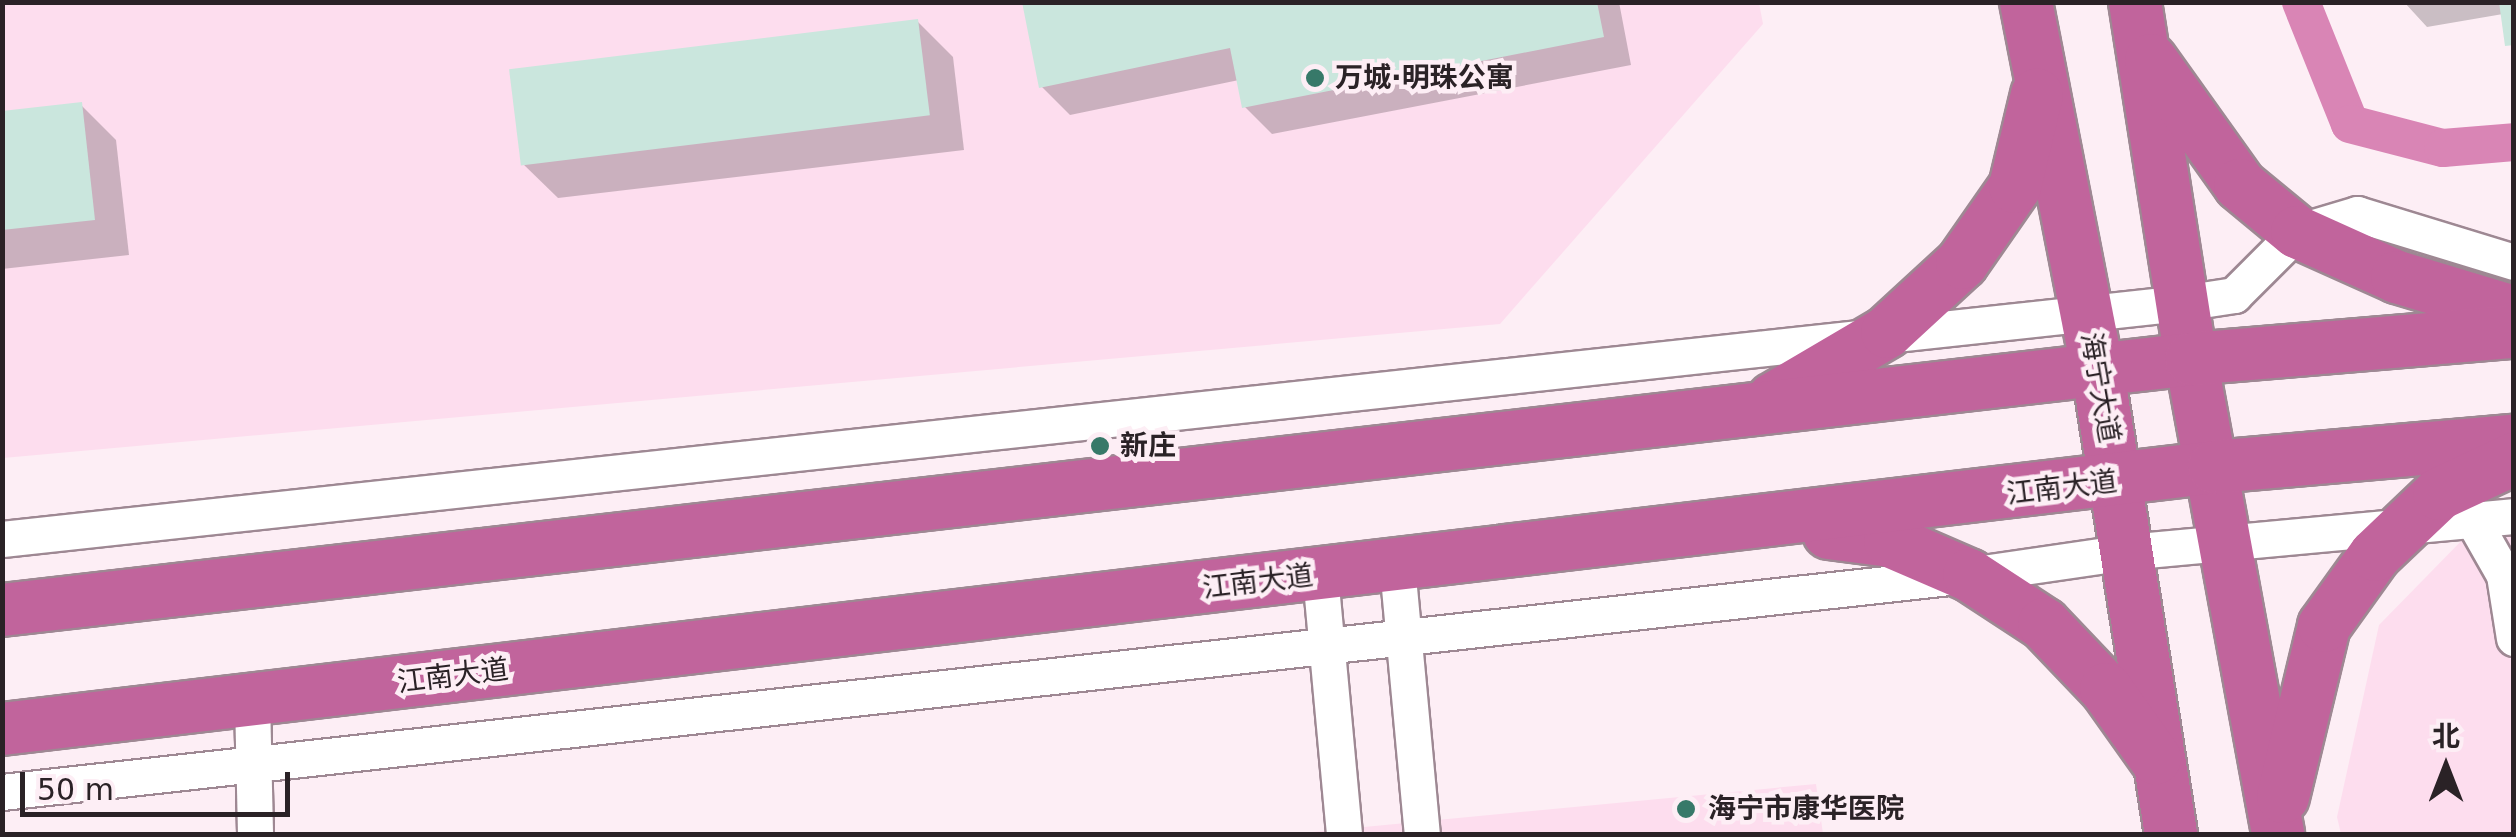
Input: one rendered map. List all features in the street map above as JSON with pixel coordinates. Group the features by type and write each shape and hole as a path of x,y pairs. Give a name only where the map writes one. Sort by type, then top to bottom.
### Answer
{"highway":[{"name":"海宁大道","path":"2026,2 2098,373 2171,834"},
{"path":"2138,25 2240,185 2297,232 2397,277 2514,312"},
{"path":"2138,25 2191,360 2214,467 2278,831"},
{"path":"1748,412 1887,332 1962,263 2015,187 2041,79"},
{"path":"2,610 2191,360 2514,332"},
{"name":"江南大道","path":"2,729 2116,482 2214,467 2514,441"},
{"path":"2278,831 2324,626 2375,555 2405,526 2464,503 2514,459"},
{"path":"1763,523 1890,541 1970,575 2044,624 2106,689 2160,765"}],"street":[{"path":"2,539 2182,303 2234,295 2297,232 2357,214 2514,262"},
{"path":"2464,503 2514,516"},
{"path":"2464,503 2504,576 2514,638"},
{"path":"2,792 1970,575 2126,552 2405,526"},
{"path":"1397,566 1422,834"},
{"path":"1320,575 1344,834"},
{"path":"252,700 255,834"}],"shaded area":[{"path":"3,3 1759,3 1763,24 1500,324 3,458"},
{"path":"2513,529 2513,834 2341,834 2337,817 2379,625 2469,533"},
{"name":"海宁市康华医院","path":"1816,784 1823,834 1291,834"}],"building":[{"name":"万城·明珠公寓","path":"1022,2 1597,2 1604,37 1242,108 1230,48 1039,88"},
{"path":"2499,2 2514,2 2514,45 2505,46"},
{"path":"918,19 930,115 521,165 509,69"},
{"path":"82,102 95,220 2,230 2,111"}],"waterway":[{"path":"2301,2 2350,124 2443,148 2514,142"}],"place":[{"name":"万城·明珠公寓","path":"1315,78"},
{"name":"新庄","path":"1100,446"},
{"name":"海宁市康华医院","path":"1686,809"}]}
